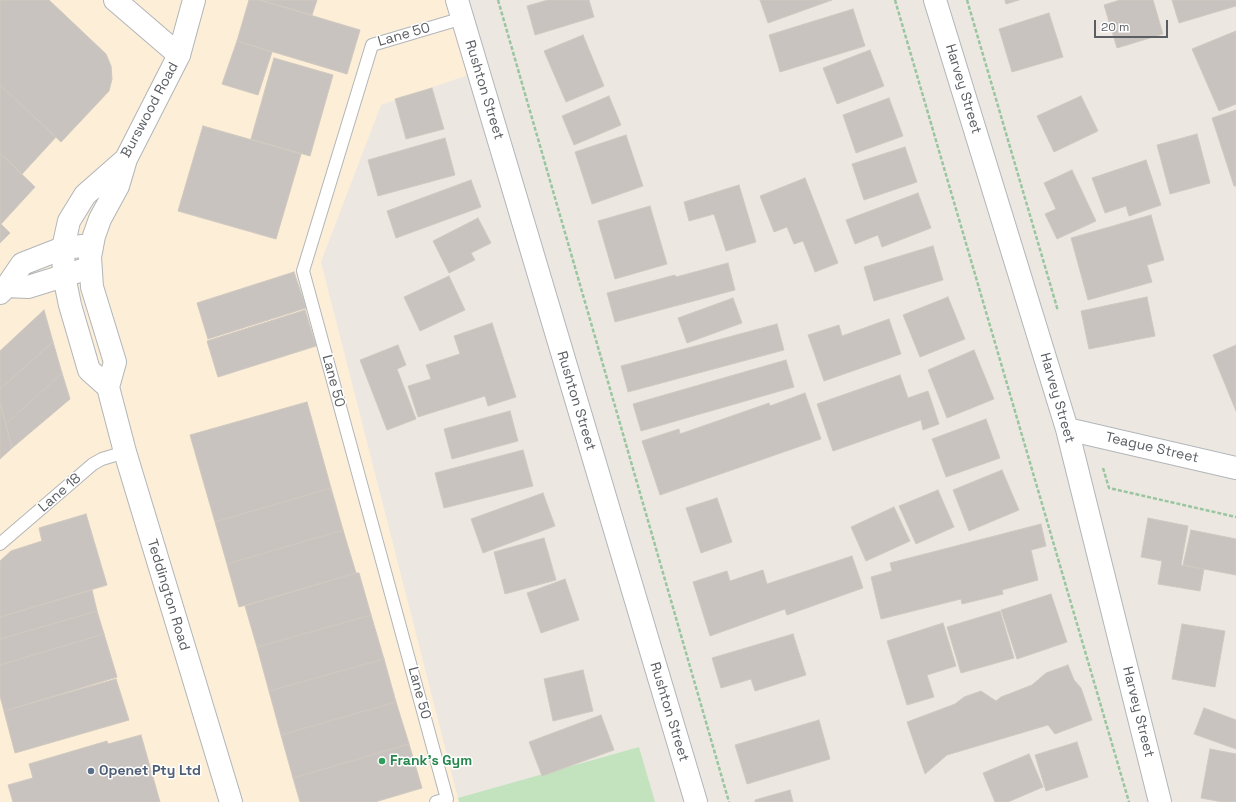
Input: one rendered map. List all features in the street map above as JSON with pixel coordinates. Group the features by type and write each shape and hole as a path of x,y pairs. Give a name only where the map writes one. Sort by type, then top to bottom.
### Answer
{"street":[{"path":"115,0 179,55"},
{"name":"Burswood Road","path":"63,248 69,221 85,195 126,159 179,55 194,0"},
{"name":"Harvey Street","path":"935,0 1067,429 1160,802"},
{"name":"Rushton Street","path":"460,9 696,802"},
{"path":"63,248 64,276 70,305 88,370 108,387 115,362 92,287 89,268 92,245 100,220 118,186 126,159"},
{"path":"4,290 22,264 63,248 92,245"},
{"path":"4,290 28,288 89,268"},
{"name":"Teddington Road","path":"108,387 125,452 230,802"},
{"name":"Teague Street","path":"1067,429 1236,468"}],"lane":[{"name":"Lane 50","path":"436,802 448,799 304,271 372,45 460,9"},
{"name":"Lane 18","path":"0,544 93,464 102,458 125,452"}],"path":[{"path":"498,0 729,802"},
{"path":"895,0 1129,802"},
{"path":"967,0 1058,313"},
{"path":"1094,435 1109,488 1236,517"}],"shaded area":[{"path":"0,0 447,0 468,75 381,105 321,262 459,802 0,802"}],"green space":[{"path":"639,747 655,802 459,802 458,798"}],"building":[{"path":"0,0 49,0 106,54 111,66 112,79 109,91 61,142 0,85"},
{"path":"249,0 260,0 360,30 347,74 237,41"},
{"path":"260,0 317,0 312,15"},
{"path":"548,0 589,0 594,17 535,35 527,6"},
{"path":"760,0 832,0 768,23"},
{"path":"1005,0 1019,0 1006,4"},
{"path":"1120,0 1153,0 1163,34 1117,48 1104,5"},
{"path":"1172,0 1236,0 1236,6 1179,23"},
{"path":"853,9 865,46 780,72 769,35"},
{"path":"1049,13 1063,57 1012,72 999,29"},
{"path":"1236,31 1236,104 1219,111 1192,49"},
{"path":"583,35 604,86 566,102 544,51"},
{"path":"237,41 272,52 258,95 222,84"},
{"path":"870,50 884,86 837,104 823,68"},
{"path":"274,58 333,75 310,156 251,139"},
{"path":"0,85 56,137 22,174 0,153"},
{"path":"432,88 444,129 406,139 395,99"},
{"path":"609,96 621,125 574,145 562,116"},
{"path":"1081,96 1098,131 1054,152 1037,116"},
{"path":"889,98 903,136 856,153 843,115"},
{"path":"1236,110 1236,186 1234,186 1212,118"},
{"path":"203,126 301,154 276,239 178,211"},
{"path":"1197,134 1210,183 1170,194 1157,145"},
{"path":"626,135 643,186 592,204 575,152"},
{"path":"445,138 455,175 378,196 368,160"},
{"path":"905,147 917,182 864,200 852,164"},
{"path":"0,153 35,187 1,224 0,223"},
{"path":"1146,160 1161,205 1129,216 1126,206 1105,213 1092,178"},
{"path":"1072,170 1096,221 1057,239 1045,214 1056,209 1044,183"},
{"path":"805,178 838,263 815,272 803,241 794,244 787,227 774,232 760,196"},
{"path":"471,180 481,207 396,238 387,211"},
{"path":"739,185 756,242 726,251 714,214 689,221 684,202"},
{"path":"918,193 931,228 882,247 878,235 855,244 846,220"},
{"path":"650,206 667,264 615,279 598,221"},
{"path":"1151,215 1164,260 1147,265 1152,282 1088,300 1071,238"},
{"path":"478,218 491,243 471,253 475,260 449,273 433,241"},
{"path":"0,223 10,233 0,243"},
{"path":"933,246 943,280 874,301 864,267"},
{"path":"728,263 735,290 615,322 607,293"},
{"path":"294,272 306,308 208,339 197,303"},
{"path":"449,276 465,310 420,331 404,297"},
{"path":"948,297 965,339 920,357 903,315"},
{"path":"1147,297 1155,336 1089,349 1081,311"},
{"path":"733,298 742,323 687,343 678,318"},
{"path":"44,310 53,342 0,389 0,351"},
{"path":"305,310 316,346 218,377 207,341"},
{"path":"889,319 901,354 824,381 808,335 839,325 842,336"},
{"path":"492,323 516,397 488,406 485,396 418,417 408,386 431,379 426,365 460,354 454,336"},
{"path":"777,324 784,350 628,392 621,366"},
{"path":"53,342 62,373 6,424 0,403 0,389"},
{"path":"398,345 406,365 397,369 416,419 387,430 360,360"},
{"path":"1236,345 1236,411 1213,355"},
{"path":"974,350 994,399 947,418 928,370"},
{"path":"786,360 794,387 641,431 633,404"},
{"path":"62,373 70,399 12,448 6,424"},
{"path":"900,375 908,398 928,391 939,424 923,430 921,420 833,451 817,404"},
{"path":"805,393 821,439 660,495 642,441 679,429 680,434 769,403 770,406"},
{"path":"307,402 331,488 215,522 190,435"},
{"path":"0,403 12,448 0,459"},
{"path":"510,411 518,441 452,459 444,429"},
{"path":"986,419 1000,458 946,477 932,439"},
{"path":"523,450 533,486 444,508 435,473"},
{"path":"1002,470 1019,510 969,531 953,490"},
{"path":"331,488 343,530 227,564 215,522"},
{"path":"938,490 954,527 916,544 899,506"},
{"path":"543,493 555,526 483,553 471,519"},
{"path":"717,498 732,542 701,553 686,508"},
{"path":"894,507 910,541 866,561 851,527"},
{"path":"86,514 107,585 0,617 0,561 11,551 42,541 39,528"},
{"path":"1148,518 1188,526 1181,565 1204,569 1200,591 1158,584 1162,561 1141,557"},
{"path":"1041,524 1046,546 1031,550 1038,580 1002,590 1003,594 962,604 961,599 881,619 871,577 892,571 890,563"},
{"path":"343,530 356,573 239,607 227,564"},
{"path":"1191,530 1236,539 1236,575 1183,565"},
{"path":"544,538 556,580 505,594 494,552"},
{"path":"852,556 863,588 787,615 785,609 710,636 693,582 727,571 730,581 763,570 767,584"},
{"path":"359,573 371,615 257,647 245,606"},
{"path":"565,579 579,620 541,633 527,593"},
{"path":"92,590 97,611 0,639 0,617"},
{"path":"1051,594 1067,642 1017,659 1001,610"},
{"path":"97,611 104,634 0,665 0,639"},
{"path":"1000,611 1014,658 961,673 947,627"},
{"path":"371,615 384,659 269,691 257,647"},
{"path":"943,623 956,666 927,675 934,697 907,705 887,641"},
{"path":"1182,624 1225,631 1215,687 1172,679"},
{"path":"104,634 117,677 4,711 0,696 0,665"},
{"path":"793,634 806,675 755,691 751,679 721,688 712,658"},
{"path":"384,659 396,702 281,735 269,691"},
{"path":"1068,665 1074,680 1081,688 1092,720 1055,734 1048,725 947,755 925,774 907,722 955,704 964,697 981,691 996,701 1001,697 1032,685 1046,673"},
{"path":"583,670 593,711 553,721 544,679"},
{"path":"116,679 129,720 15,753 4,711"},
{"path":"396,702 409,744 293,778 281,735"},
{"path":"1204,708 1236,720 1236,749 1194,734"},
{"path":"601,715 614,750 542,776 529,742"},
{"path":"819,720 830,759 747,784 735,745"},
{"name":"Openet Pty Ltd","path":"141,735 160,802 13,802 8,785 33,778 29,764 107,741 108,744"},
{"path":"1077,742 1088,777 1046,791 1035,755"},
{"name":"Frank's Gym","path":"409,744 422,788 375,802 300,802 293,778"},
{"path":"1210,749 1236,754 1236,802 1222,802 1201,798"},
{"path":"1029,754 1043,787 1008,802 995,802 983,773"},
{"path":"790,790 793,802 755,802 755,800"}],"place":[{"name":"Frank's Gym","path":"382,761"},
{"name":"Openet Pty Ltd","path":"91,771"}]}
